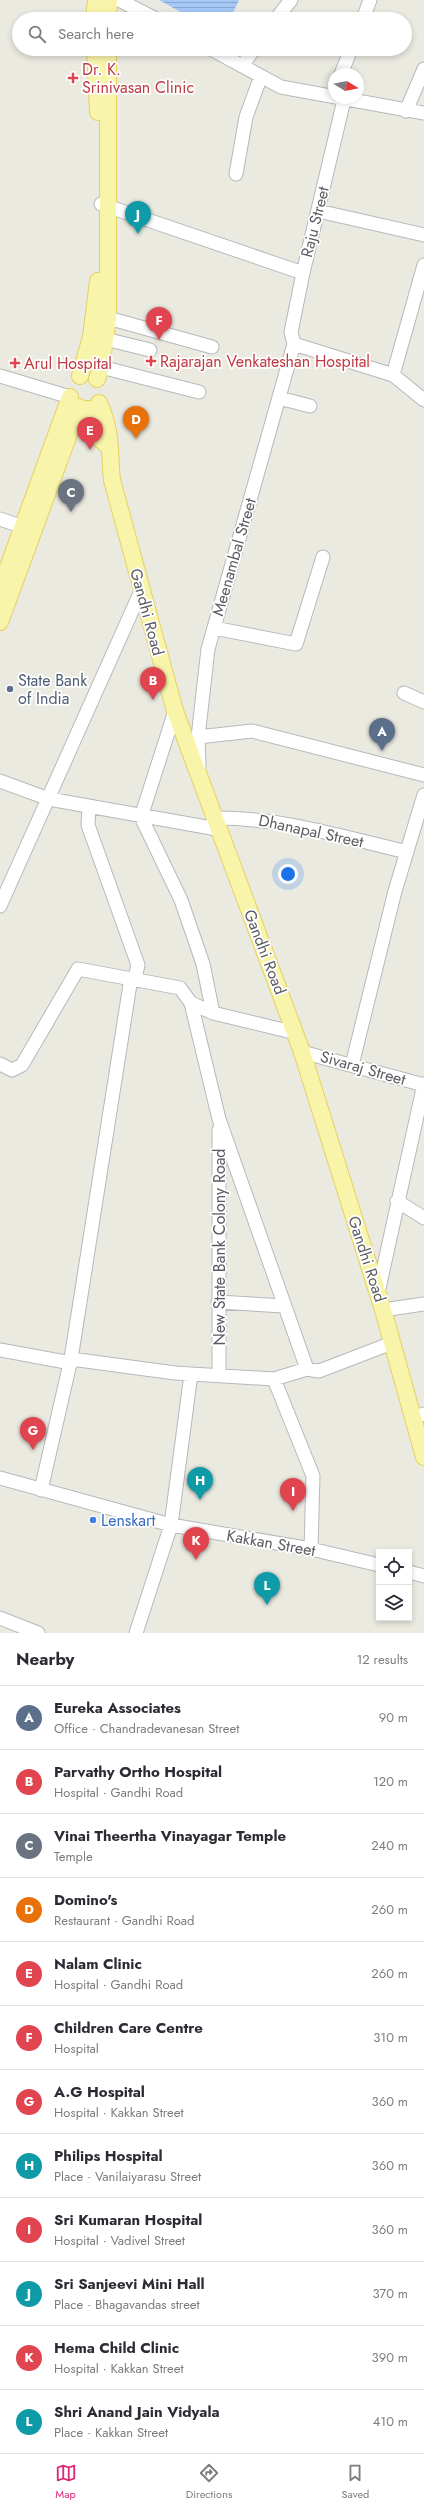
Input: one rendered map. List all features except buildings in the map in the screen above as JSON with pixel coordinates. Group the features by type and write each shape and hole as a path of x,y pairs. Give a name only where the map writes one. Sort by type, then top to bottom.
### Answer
{"main road":[{"path":"95,12 96,0"},
{"path":"108,12 109,0"},
{"path":"0,589 23,527 84,404 103,391 99,373 108,318 105,206 95,56"},
{"path":"80,376 91,337 97,301 105,206 108,56"},
{"path":"0,622 84,404 72,382 80,376 99,373"},
{"name":"Gandhi Road","path":"84,404 110,431 109,447 112,480 174,711 199,773 215,823 296,1033 378,1293 392,1343 418,1416 424,1457"}],"street":[{"path":"119,0 142,12"},
{"path":"282,12 291,0"},
{"path":"366,12 370,0"},
{"path":"224,56 281,87 328,96"},
{"path":"242,66 249,56"},
{"path":"343,68 348,56"},
{"path":"406,111 424,69"},
{"path":"236,174 246,117 261,76"},
{"path":"364,103 424,114"},
{"name":"Raju Street","path":"294,344 292,332 303,273 318,211 335,104"},
{"path":"105,206 303,273"},
{"path":"318,211 424,235"},
{"path":"393,375 424,265"},
{"path":"108,318 212,347"},
{"path":"105,339 150,350"},
{"path":"294,344 393,375 424,400"},
{"name":"Meenambal Street","path":"199,773 198,737 208,649 294,344"},
{"path":"99,373 199,392"},
{"path":"0,376 84,404"},
{"path":"279,398 310,406"},
{"path":"0,519 23,527"},
{"path":"214,628 296,644 323,557"},
{"path":"0,906 141,591"},
{"path":"404,693 424,702"},
{"path":"174,711 141,817 181,900 202,964 213,1014"},
{"path":"198,737 252,731 424,776"},
{"name":"Dhanapal Street","path":"0,781 49,799 141,817 215,823 253,819 285,824 407,852"},
{"path":"352,1065 407,852 424,795"},
{"path":"41,1490 71,1361 133,978 138,965 88,825 89,807"},
{"path":"0,1064 12,1070 22,1065 78,969 133,978 180,988 191,1003 218,1119 307,1369"},
{"path":"191,1003 213,1014 296,1033"},
{"name":"Sivaraj Street","path":"302,1052 424,1085"},
{"path":"378,1293 397,1201 424,1085"},
{"name":"New State Bank Colony Road","path":"218,1119 219,1374"},
{"path":"397,1201 424,1218"},
{"path":"218,1302 284,1306"},
{"path":"383,1310 424,1304"},
{"path":"0,1350 71,1361 191,1374 219,1374 274,1379 307,1369 319,1372 392,1343"},
{"path":"136,1633 171,1524 191,1374"},
{"path":"274,1379 313,1476 311,1550"},
{"name":"Kakkan Street","path":"0,1478 171,1524 311,1550 376,1564"},
{"path":"412,1573 424,1576"},
{"path":"0,1618 38,1633"}],"water":[{"path":"159,0 239,0 233,12 180,12"}],"place":[{"name":"Dr. K. Srinivasan Clinic","path":"73,78"},
{"name":"Sri Sanjeevi Mini Hall","path":"138,234"},
{"name":"Children Care Centre","path":"159,340"},
{"name":"Rajarajan Venkateshan Hospital","path":"151,361"},
{"name":"Arul Hospital","path":"15,363"},
{"name":"Domino's","path":"136,439"},
{"name":"Nalam Clinic","path":"90,450"},
{"name":"Vinai Theertha Vinayagar Temple","path":"71,512"},
{"name":"State Bank of India","path":"10,689"},
{"name":"Parvathy Ortho Hospital","path":"153,700"},
{"name":"Eureka Associates","path":"382,751"},
{"name":"A.G Hospital","path":"33,1450"},
{"name":"Philips Hospital","path":"200,1500"},
{"name":"Sri Kumaran Hospital","path":"293,1511"},
{"name":"Lenskart","path":"93,1520"},
{"name":"Hema Child Clinic","path":"196,1560"},
{"name":"Shri Anand Jain Vidyala","path":"267,1605"}]}
